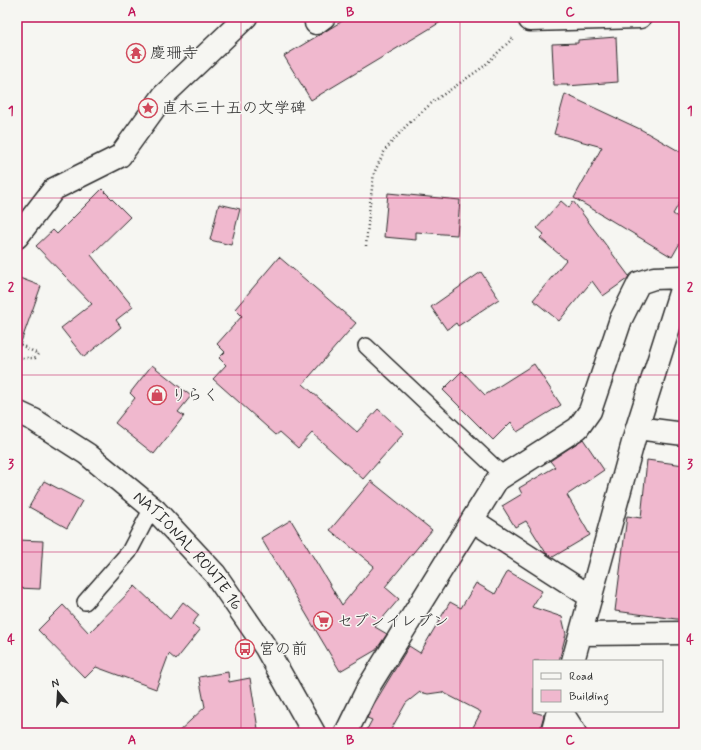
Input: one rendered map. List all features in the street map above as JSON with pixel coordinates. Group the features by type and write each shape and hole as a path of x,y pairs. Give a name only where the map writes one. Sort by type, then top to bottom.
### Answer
{"main road":[{"path":"17,237 54,189 120,156 164,95 246,17"},
{"path":"530,19 640,17"},
{"path":"346,733 369,686 497,480 578,428 590,411 621,319 639,283 654,278 684,277"},
{"path":"573,660 637,428 684,280"},
{"name":"NATIONAL ROUTE 16","path":"17,412 34,420 87,454 152,508 216,574 266,648 314,733"},
{"path":"637,428 684,434"},
{"path":"472,520 591,597"},
{"path":"581,634 684,633"},
{"path":"552,733 558,712"},
{"path":"562,712 575,733"}],"lane":[{"path":"366,346 504,476"},
{"path":"85,602 129,552 152,508"}],"path":[{"path":"366,246 374,173 385,150 406,126 434,101 483,67 530,19"},
{"path":"17,343 38,354 35,358 17,358"}],"building":[{"path":"349,17 449,17 311,100 284,56"},
{"path":"616,37 618,82 567,86 568,85 554,85 552,44 578,43 578,40"},
{"path":"565,94 642,130 684,154 684,195 673,214 684,221 684,236 672,257 574,198 602,147 554,134"},
{"path":"102,189 130,217 91,255 133,307 116,320 121,327 84,357 61,328 92,304 36,246 53,230 57,234"},
{"path":"388,193 460,200 457,235 416,232 416,240 384,237"},
{"path":"561,201 569,208 573,201 629,276 603,296 592,281 559,321 533,300 566,260 540,238 544,234 537,228"},
{"path":"219,204 240,209 231,245 210,240"},
{"path":"279,257 356,323 303,384 357,432 378,409 404,433 363,479 312,433 298,448 280,432 276,435 213,379 226,365 219,358 225,352 217,344 242,316 235,309"},
{"path":"481,272 499,299 458,326 456,323 447,330 431,307"},
{"path":"17,277 41,286 20,345 17,345"},
{"path":"534,364 561,405 517,432 511,422 493,440 443,390 462,371 485,395"},
{"path":"152,365 191,396 178,412 184,416 154,454 115,423 135,398 130,393"},
{"path":"583,439 604,470 567,495 590,535 553,557 546,553 526,521 515,527 502,506 522,494 519,488 555,467 550,461"},
{"path":"647,460 684,465 684,620 615,611 627,516 641,518"},
{"path":"44,481 82,501 67,528 29,507"},
{"path":"371,481 432,530 385,587 399,599 375,627 387,634 376,650 340,671 261,538 291,520 342,605 374,566 330,530"},
{"path":"17,540 43,541 40,589 17,588"},
{"path":"508,571 542,591 532,607 562,617 566,634 559,660 533,660 533,712 544,715 539,733 470,733 481,712 442,692 428,694 420,692 406,703 389,733 365,733 372,720 367,718 374,704 409,646 420,653 450,602 461,608 476,583 495,594"},
{"path":"135,586 170,619 183,602 199,615 192,624 200,630 176,660 169,654 156,689 96,667 85,678 38,630 63,605 89,633"},
{"path":"228,672 229,682 250,678 258,729 235,733 177,733 205,707 199,677"}],"place":[{"name":"慶珊寺","path":"136,53"},
{"name":"直木三十五の文学碑","path":"148,108"},
{"name":"りらく","path":"157,395"},
{"name":"セブンイレブン","path":"323,621"},
{"name":"宮の前","path":"245,649"}]}
